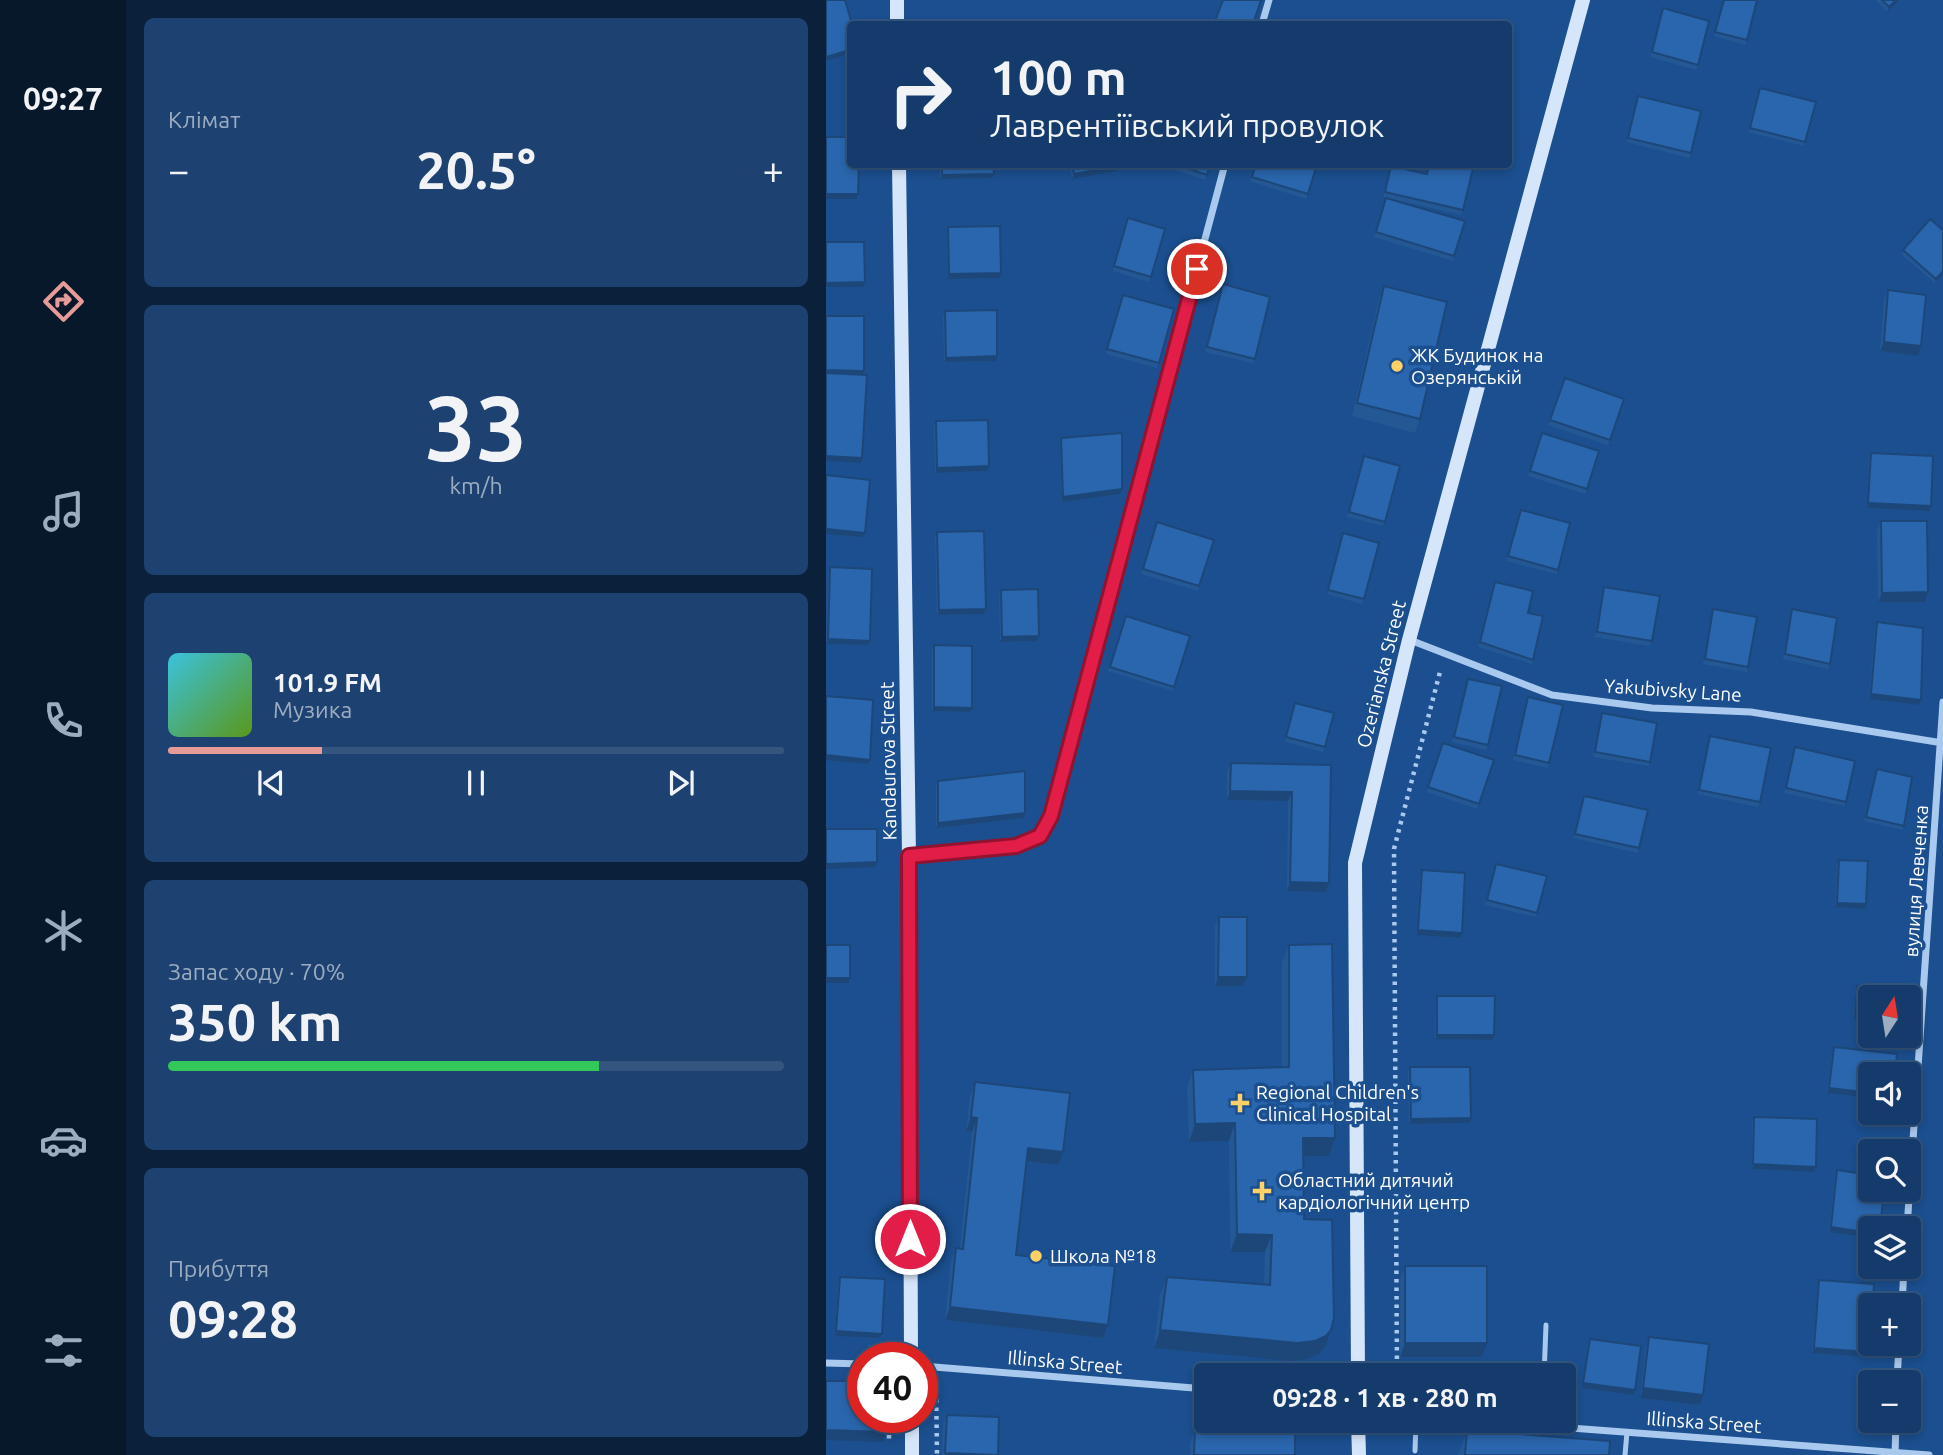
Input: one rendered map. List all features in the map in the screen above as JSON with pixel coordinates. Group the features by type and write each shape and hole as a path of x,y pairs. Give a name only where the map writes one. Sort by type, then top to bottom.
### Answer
{"main road":[{"path":"897,0 897,21"},
{"name":"Ozerianska Street","path":"1358,1363 1354,863 1409,640 1583,0"},
{"name":"Kandaurova Street","path":"899,168 909,856 911,1342"},
{"path":"912,1433 912,1455"},
{"path":"1358,1433 1359,1455"}],"street":[{"path":"1263,21 1269,0"},
{"path":"909,856 1016,846 1040,836 1051,816 1224,168"},
{"name":"Yakubivsky Lane","path":"1409,640 1552,695 1652,708 1751,712 1942,743"},
{"name":"вулиця Левченка","path":"1908,1216 1943,702"},
{"path":"826,1363 847,1364"},
{"name":"Illinska Street","path":"938,1367 1194,1388"},
{"name":"Illinska Street","path":"1576,1427 1929,1455"},
{"path":"1895,1453 1896,1433"}],"lane":[{"path":"1545,1363 1546,1325"},
{"path":"1625,1455 1627,1432"},
{"path":"1415,1451 1416,1433"}],"path":[{"path":"1397,1363 1394,849 1444,654"},
{"path":"889,1433 889,1443"},
{"path":"936,1433 937,1455"}],"building":[{"path":"826,0 845,0 851,21 847,21 847,51 826,57"},
{"path":"1223,0 1261,0 1254,21 1215,21"},
{"path":"1724,0 1757,0 1747,40 1715,32"},
{"path":"1882,0 1896,0 1889,7"},
{"path":"1663,8 1709,21 1698,65 1652,52"},
{"path":"1760,88 1816,102 1805,142 1750,128"},
{"path":"1638,96 1701,111 1691,153 1628,138"},
{"path":"826,137 847,137 847,168 859,168 858,194 826,194"},
{"path":"942,168 993,168 994,174 942,175"},
{"path":"1073,168 1107,168 1074,174"},
{"path":"1186,168 1209,168 1207,175"},
{"path":"1255,168 1316,168 1308,194 1252,177"},
{"path":"1391,168 1427,174 1428,168 1473,168 1463,210 1385,192"},
{"path":"1386,198 1465,221 1454,256 1376,232"},
{"path":"1128,218 1165,229 1151,277 1114,266"},
{"path":"1930,219 1943,230 1943,271 1936,279 1903,250"},
{"path":"1000,226 1001,273 949,274 948,227"},
{"path":"826,242 864,242 865,282 826,283"},
{"path":"1223,284 1270,297 1255,359 1207,347"},
{"name":"ЖК Будинок на Озерянській","path":"1384,286 1447,302 1420,419 1357,403"},
{"path":"1888,290 1926,295 1921,346 1884,342"},
{"path":"1123,295 1174,309 1159,363 1107,349"},
{"path":"997,310 997,356 946,358 945,311"},
{"path":"826,316 864,316 864,371 826,370"},
{"path":"826,373 867,375 862,458 826,456"},
{"path":"1565,378 1624,399 1610,440 1550,420"},
{"path":"988,420 989,466 937,468 936,421"},
{"path":"1122,433 1122,489 1063,497 1061,438"},
{"path":"1542,433 1599,451 1587,489 1530,471"},
{"path":"1871,453 1933,456 1931,506 1868,503"},
{"path":"1364,456 1400,466 1385,522 1349,512"},
{"path":"826,475 870,480 865,533 826,529"},
{"path":"1521,510 1570,523 1558,570 1508,556"},
{"path":"1881,521 1927,521 1928,592 1882,593"},
{"path":"1157,522 1214,540 1199,586 1143,569"},
{"path":"984,531 986,609 939,610 937,532"},
{"path":"1343,533 1379,543 1364,599 1328,590"},
{"path":"830,567 872,569 870,641 828,639"},
{"path":"1495,582 1533,591 1528,613 1543,616 1533,660 1480,642"},
{"path":"1604,587 1660,596 1652,641 1597,632"},
{"path":"1038,589 1039,636 1002,637 1001,590"},
{"path":"1713,609 1757,617 1748,667 1705,659"},
{"path":"1792,609 1837,618 1830,664 1785,654"},
{"path":"1126,616 1190,636 1174,687 1110,667"},
{"path":"1877,622 1923,628 1921,700 1871,694"},
{"path":"934,645 972,646 972,708 934,707"},
{"path":"1468,679 1502,686 1488,745 1454,737"},
{"path":"826,696 873,700 870,760 826,755"},
{"path":"1528,697 1563,705 1549,763 1515,755"},
{"path":"1295,703 1334,713 1325,747 1286,737"},
{"path":"1602,713 1657,723 1650,762 1595,752"},
{"path":"1710,736 1771,748 1760,802 1699,790"},
{"path":"1443,743 1494,760 1479,804 1428,787"},
{"path":"1795,747 1855,761 1846,802 1786,788"},
{"path":"1231,763 1331,765 1329,883 1290,882 1292,792 1230,791"},
{"path":"1877,769 1912,777 1904,826 1866,817"},
{"path":"1025,771 1025,813 938,823 938,781"},
{"path":"1584,796 1648,810 1639,848 1575,834"},
{"path":"826,829 877,829 877,862 826,864"},
{"path":"1839,860 1868,861 1866,904 1837,903"},
{"path":"1496,864 1547,876 1537,913 1487,900"},
{"path":"1422,870 1465,873 1462,933 1418,930"},
{"path":"1219,917 1247,917 1247,977 1218,977"},
{"path":"1332,944 1335,1138 1303,1138 1304,1219 1332,1220 1334,1318 1331,1330 1326,1336 1315,1341 1297,1343 1160,1330 1167,1277 1270,1285 1272,1235 1237,1234 1235,1123 1195,1124 1193,1070 1289,1067 1289,945"},
{"path":"826,945 850,945 850,978 826,978"},
{"path":"1857,986 1858,986 1858,1015 1855,1015"},
{"path":"1437,996 1495,996 1494,1035 1437,1035"},
{"path":"1834,1047 1897,1054 1896,1062 1858,1062 1858,1091 1829,1088"},
{"path":"1410,1067 1470,1067 1471,1118 1411,1119"},
{"path":"975,1082 1070,1093 1063,1152 1028,1148 1016,1255 1115,1266 1108,1325 950,1307 956,1248 963,1249 977,1118 971,1117"},
{"path":"1754,1117 1817,1119 1816,1167 1753,1164"},
{"path":"1837,1170 1858,1173 1858,1202 1883,1202 1881,1216 1858,1216 1858,1231 1831,1227"},
{"path":"1405,1266 1487,1266 1487,1343 1405,1343"},
{"path":"840,1277 885,1279 882,1334 836,1331"},
{"path":"1819,1280 1874,1284 1874,1293 1858,1293 1858,1351 1814,1348"},
{"path":"1649,1337 1709,1344 1703,1395 1643,1388"},
{"path":"1590,1339 1641,1346 1635,1390 1583,1383"},
{"path":"826,1381 847,1381 847,1431 826,1430"},
{"path":"947,1415 999,1417 998,1455 945,1453"},
{"path":"1195,1433 1295,1433 1295,1455 1194,1455"},
{"path":"1467,1433 1506,1433 1610,1441 1609,1455 1465,1455"}],"place":[{"name":"ЖК Будинок на Озерянській","path":"1397,366"},
{"name":"Regional Children's Clinical Hospital","path":"1240,1103"},
{"name":"Областний дитячий кардіологічний центр","path":"1262,1191"},
{"name":"Школа №18","path":"1036,1256"}],"route":[{"path":"910,1239 909,856 1016,846 1040,836 1051,816 1197,269"}]}
